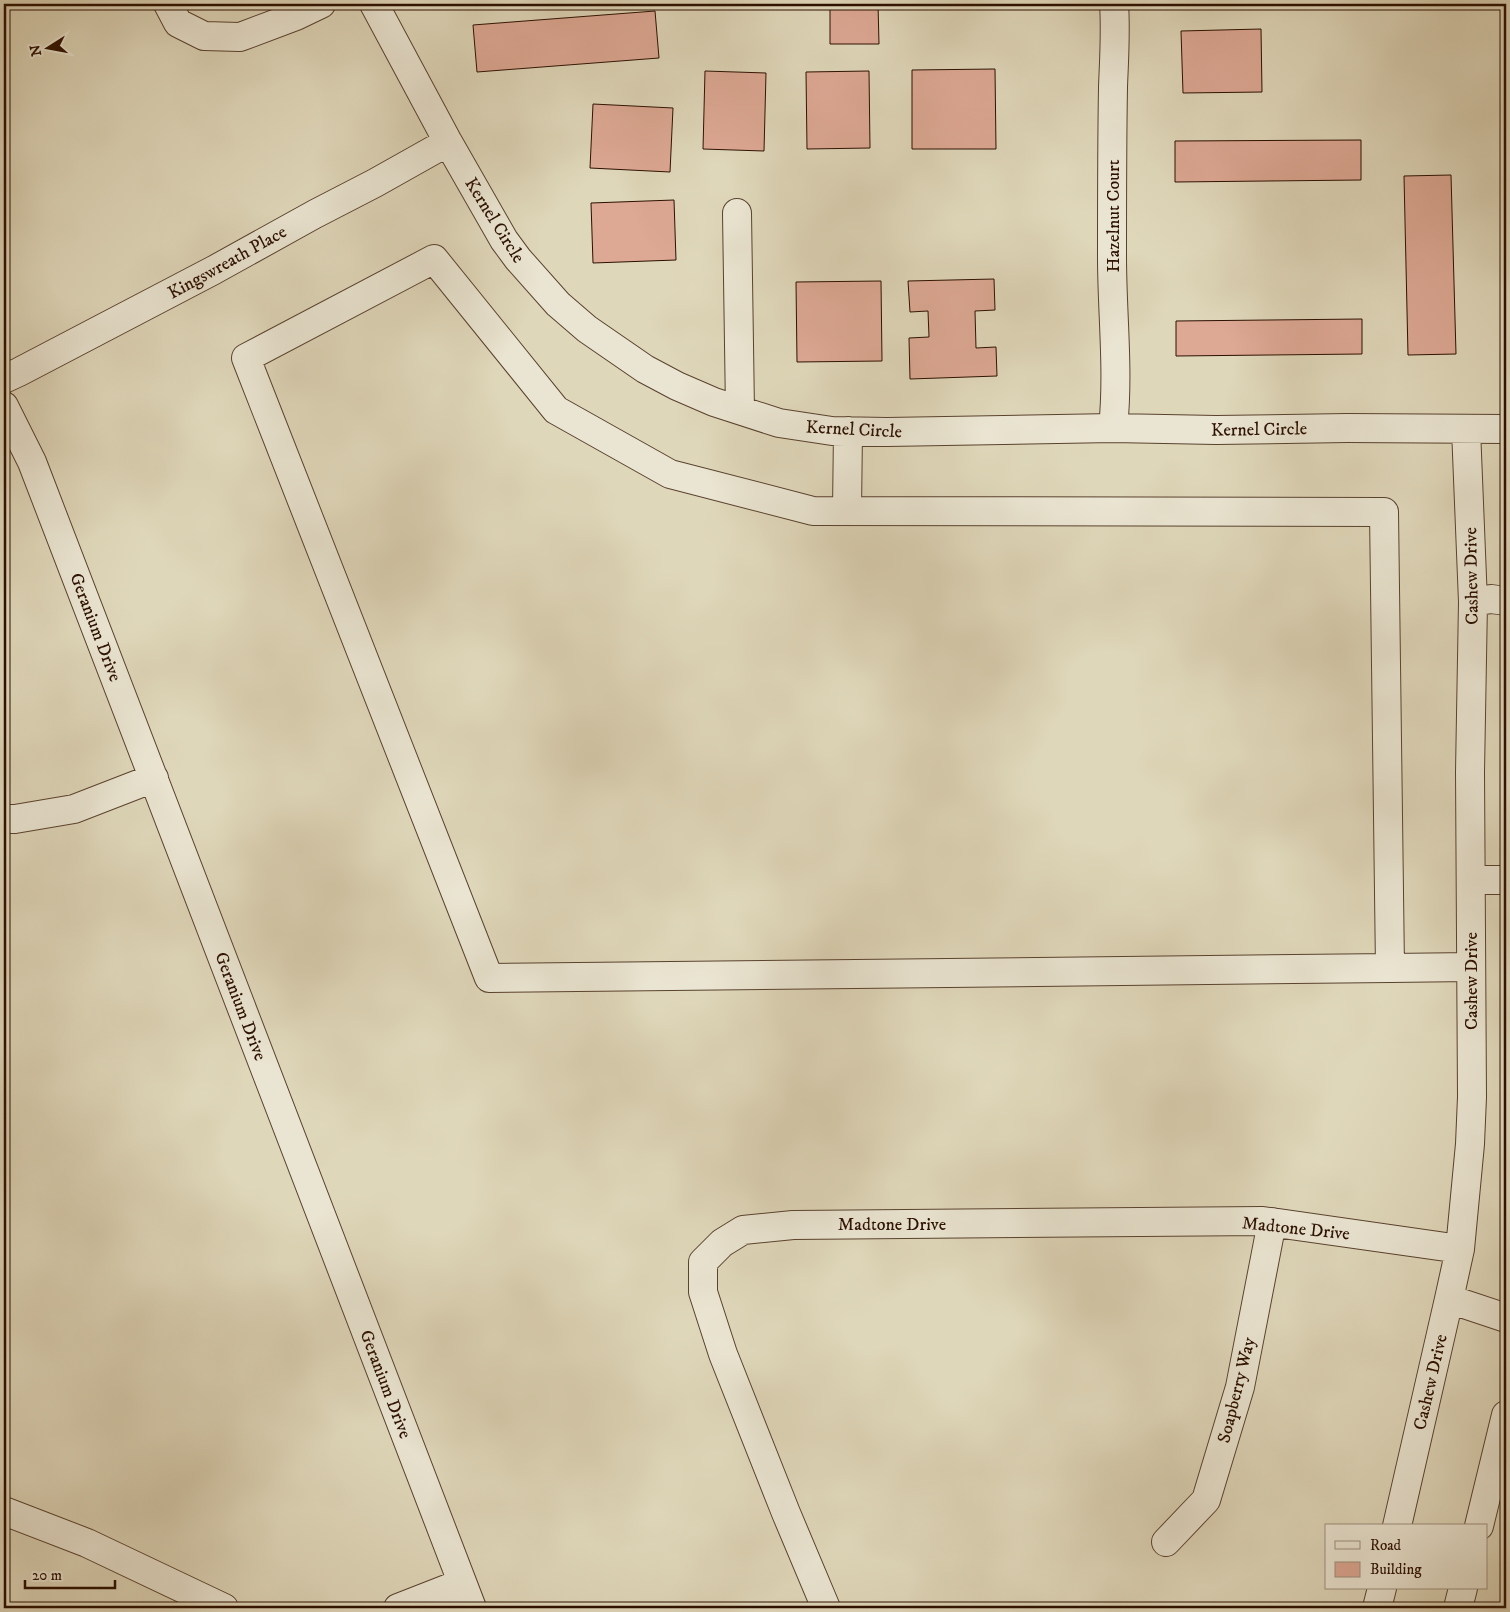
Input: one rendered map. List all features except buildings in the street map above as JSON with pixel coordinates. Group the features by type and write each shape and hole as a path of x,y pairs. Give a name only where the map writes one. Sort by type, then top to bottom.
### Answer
{"street":[{"path":"168,4 178,23 204,36 240,37 296,16 321,4"},
{"name":"Kernel Circle","path":"374,4 448,142 504,240 518,259 558,304 587,329 645,369 677,386 714,402 779,423 848,432 1113,428 1216,430 1347,428 1506,429"},
{"name":"Hazelnut Court","path":"1113,428 1116,365 1112,271 1114,4"},
{"name":"Kingswreath Place","path":"4,379 214,270 315,214 375,184 448,142"},
{"path":"737,213 740,410"},
{"path":"1390,968 1384,512 812,511 670,474 556,410 434,259 246,358 489,978 1390,968 1471,967"},
{"name":"Geranium Drive","path":"4,406 32,462 472,1608"},
{"name":"Cashew Drive","path":"1397,1524 1450,1299 1460,1248 1470,1144 1472,1097 1470,772 1472,602 1466,429"},
{"path":"847,510 848,432"},
{"path":"1472,602 1490,599 1506,600"},
{"path":"4,819 15,819 74,809 154,778"},
{"path":"1472,880 1506,880"},
{"name":"Madtone Drive","path":"826,1608 723,1354 703,1292 703,1262 722,1243 743,1230 793,1225 1254,1221 1460,1248"},
{"name":"Soapberry Way","path":"1166,1542 1206,1500 1240,1387 1272,1222"},
{"path":"1450,1299 1506,1318"},
{"path":"1479,1524 1506,1415"},
{"path":"4,1511 87,1543 224,1608"},
{"path":"398,1608 462,1583"},
{"path":"1378,1608 1382,1590"},
{"path":"1458,1608 1462,1590"}]}
